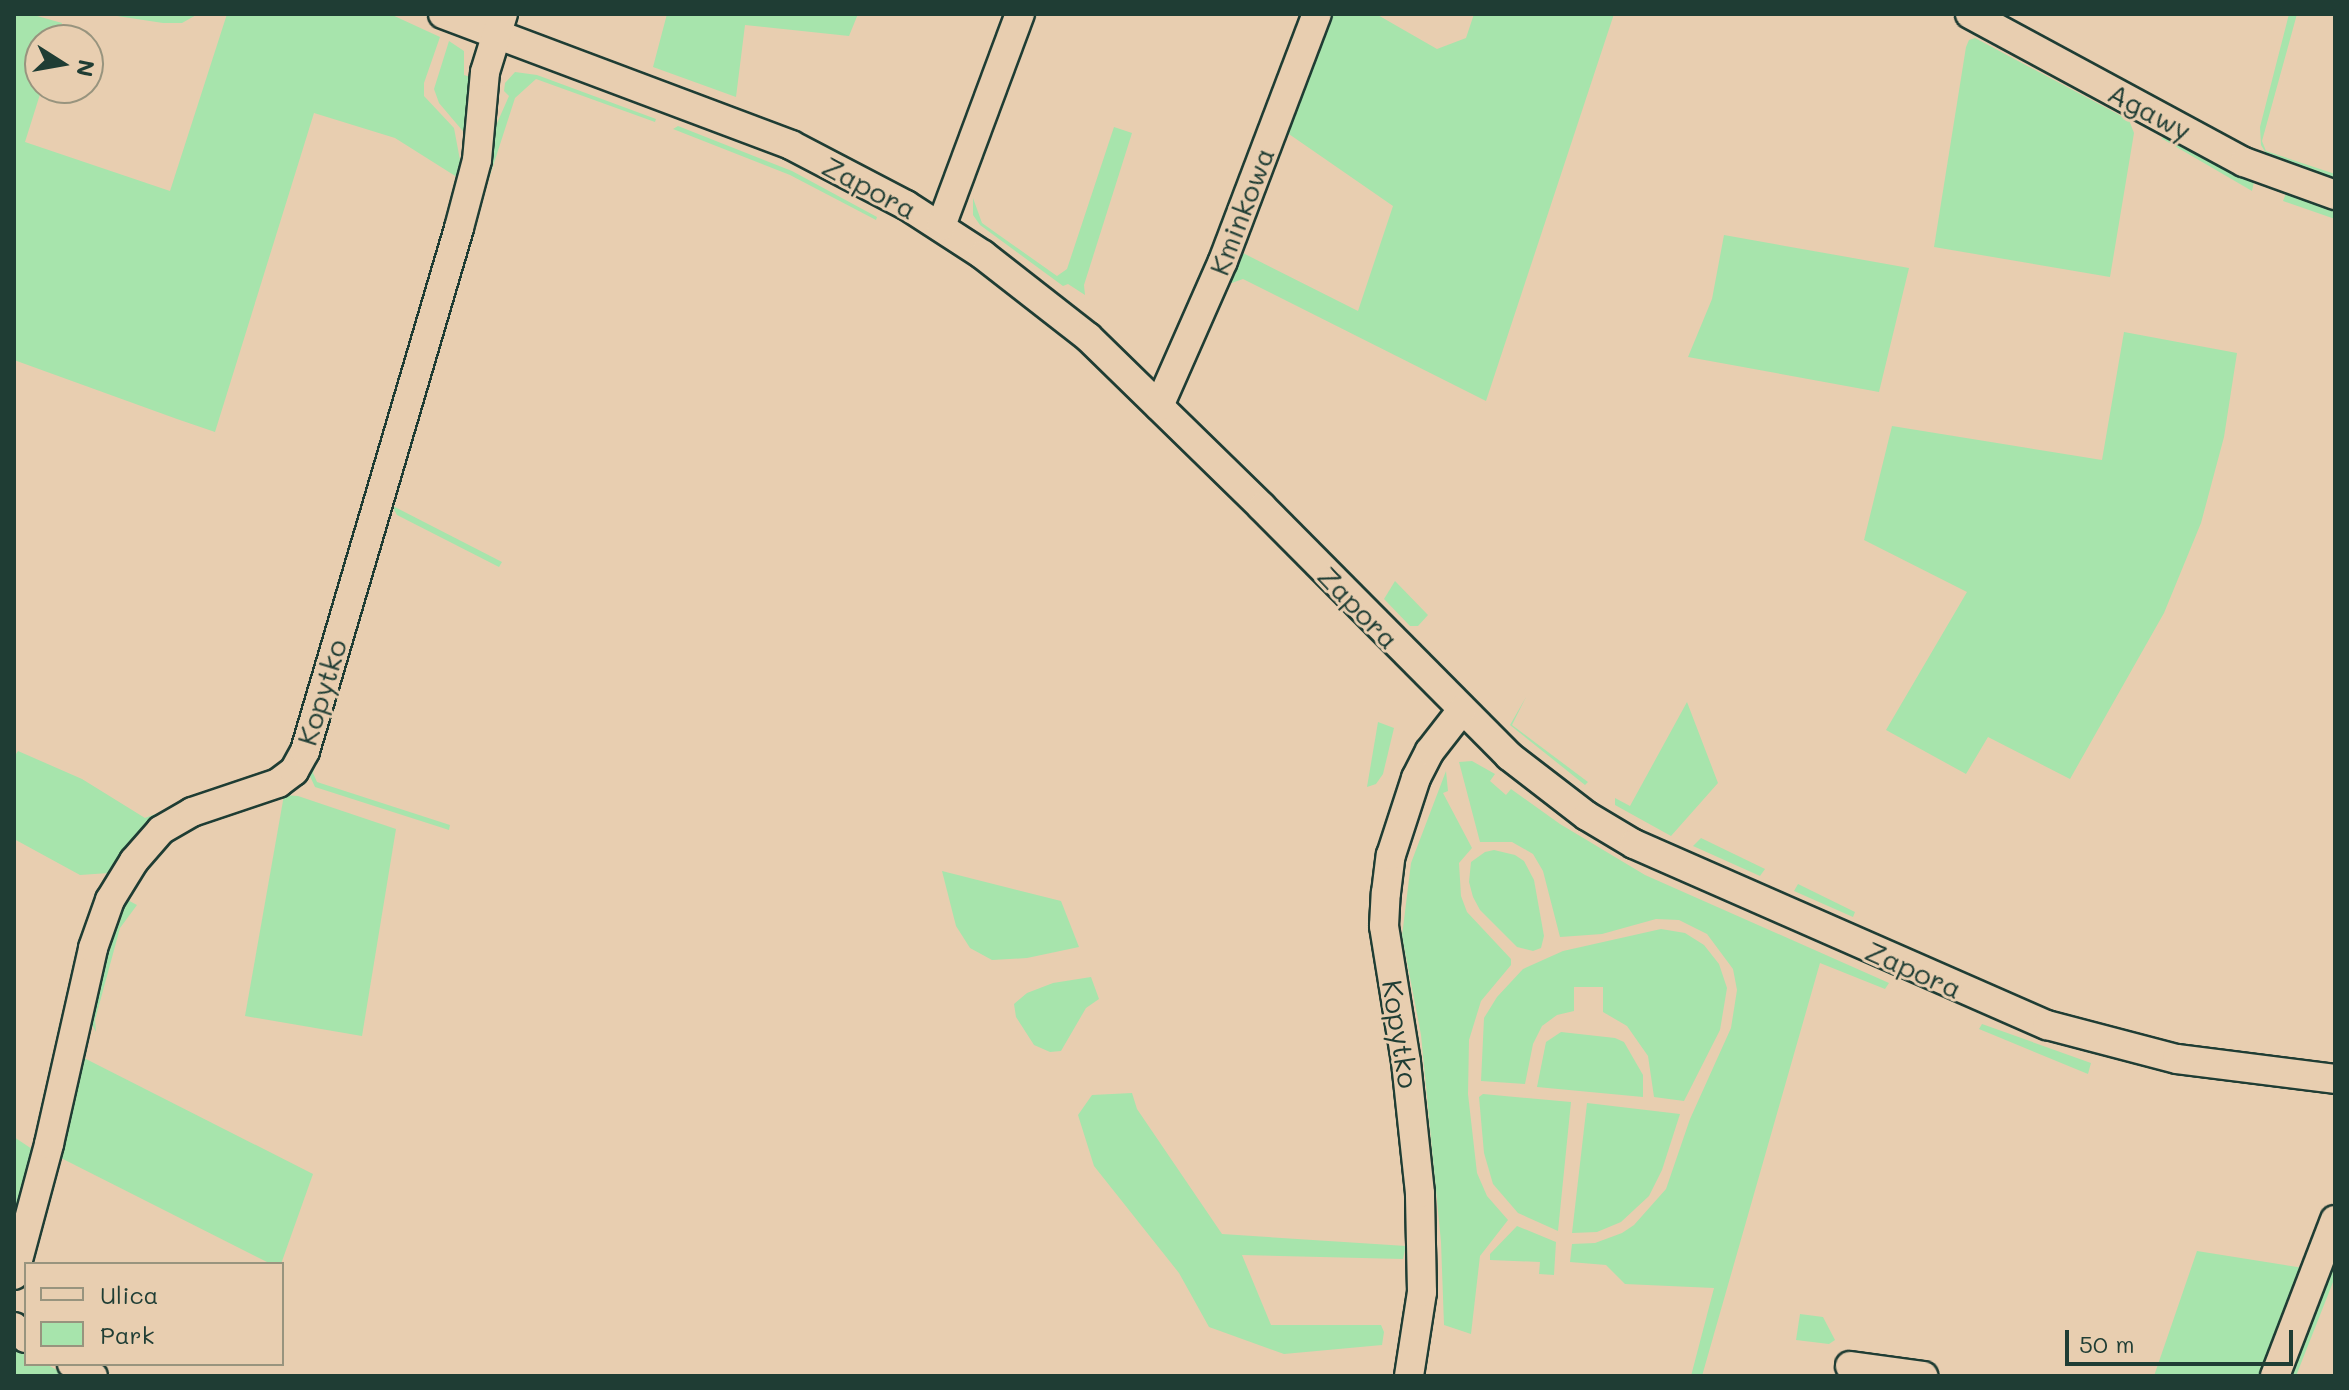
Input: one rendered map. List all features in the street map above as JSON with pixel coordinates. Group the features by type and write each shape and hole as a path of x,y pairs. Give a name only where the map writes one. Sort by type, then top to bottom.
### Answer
{"street":[{"name":"Zapora","path":"443,14 499,24 791,145 941,226 1040,297 1159,406 1527,772 1587,816 1634,844 2047,1025 2177,1059 2335,1079"},
{"path":"941,226 1020,14"},
{"name":"Kminkowa","path":"1159,406 1223,261 1317,14"},
{"name":"Agawy","path":"1970,14 2244,162 2335,195"},
{"name":"Kopytko","path":"14,1275 49,1144 93,948 110,900 134,861 161,830 192,812 278,783 294,771 305,751 459,228 477,160 484,80 499,24"},
{"name":"Kopytko","path":"1409,1376 1422,1292 1420,1193 1406,1062 1384,926 1386,893 1391,855 1416,778 1430,751 1462,710"},
{"path":"2275,1376 2335,1220"},
{"path":"76,1366 93,1376"},
{"path":"1850,1366 1923,1376"}],"green space":[{"path":"14,14 30,14 62,23 24,24 24,104 37,104 25,142 170,191 227,14 390,14 440,37 424,83 424,96 454,128 463,176 460,179 395,138 314,113 215,432 14,360"},
{"path":"104,14 198,14 182,23 163,23"},
{"path":"667,14 858,14 849,36 745,25 736,97 653,67"},
{"path":"1326,14 1376,14 1437,49 1466,38 1474,14 1614,14 1486,401 1243,279 1226,285 1239,251 1358,311 1393,206 1286,132"},
{"path":"2289,14 2297,14 2262,141 2266,151 2335,174 2335,183 2270,160 2261,145 2260,127"},
{"path":"1975,38 2129,120 2134,133 2110,277 1934,247 1966,47 1969,40"},
{"path":"449,41 464,51 464,75 474,78 467,136 439,103 434,89"},
{"path":"515,72 537,75 656,119 655,122 536,79 515,98 451,296 494,130 509,96 504,91 505,83"},
{"path":"678,126 792,171 877,217 876,220 790,175 673,129"},
{"path":"1114,127 1132,133 1084,285 1085,295 1068,284 1063,286 980,225 973,215 973,198 982,223 1057,276 1067,269"},
{"path":"2169,136 2255,178 2252,191 2161,138"},
{"path":"2287,191 2335,208 2335,219 2283,201"},
{"path":"1724,235 1909,268 1879,392 1688,357 1712,299"},
{"path":"2124,332 2237,353 2224,437 2201,523 2164,613 2070,779 1988,737 1966,774 1886,730 1967,592 1864,540 1892,426 2102,460"},
{"path":"391,505 502,562 499,567 397,515"},
{"path":"1395,581 1428,615 1418,626 1410,626 1384,599"},
{"path":"1526,697 1512,725 1588,782 1585,785 1510,725"},
{"path":"1687,702 1718,783 1671,836 1615,805 1615,798 1630,806"},
{"path":"1378,722 1394,728 1383,774 1376,784 1367,787"},
{"path":"325,734 313,773 317,782 450,825 449,830 315,787 308,772 320,735"},
{"path":"18,751 82,779 145,818 187,802 109,873 80,875 14,839 14,757"},
{"path":"1472,761 1495,774 1490,781 1506,795 1511,789 1560,824 1645,875 1889,983 1885,989 1820,963 1702,1376 1691,1376 1714,1288 1625,1284 1606,1265 1570,1262 1572,1244 1595,1243 1622,1233 1634,1225 1666,1189 1690,1119 1731,1028 1737,990 1733,969 1707,934 1679,920 1656,919 1602,934 1560,937 1543,871 1533,854 1512,842 1480,842 1459,762"},
{"path":"1446,771 1448,791 1443,793 1472,848 1459,863 1461,896 1467,912 1511,959 1511,965 1481,1001 1469,1040 1468,1094 1477,1173 1487,1196 1508,1220 1480,1256 1471,1334 1444,1325 1441,1242 1421,1035 1402,936 1411,863"},
{"path":"284,795 298,796 396,829 362,1036 245,1016"},
{"path":"1701,838 1765,869 1760,876 1693,846"},
{"path":"1494,850 1515,855 1524,861 1534,880 1544,936 1541,948 1533,951 1517,947 1480,910 1473,897 1469,882 1471,862"},
{"path":"942,871 1061,901 1079,947 1027,958 992,960 970,948 956,926"},
{"path":"1798,884 1855,912 1853,917 1794,891"},
{"path":"120,896 137,905 120,928 95,1020 96,1032 90,1021 103,949"},
{"path":"1661,929 1685,933 1704,945 1719,964 1727,988 1720,1030 1684,1101 1654,1097 1648,1056 1627,1026 1603,1012 1603,987 1574,987 1574,1011 1557,1015 1542,1026 1533,1044 1525,1084 1481,1081 1484,1018 1497,997 1523,969 1563,951"},
{"path":"1091,977 1099,999 1086,1008 1061,1051 1050,1052 1034,1045 1016,1017 1014,1004 1027,993 1053,983"},
{"path":"1982,1024 2091,1063 2088,1074 1979,1029"},
{"path":"1561,1032 1615,1038 1624,1042 1643,1075 1643,1097 1537,1087 1546,1042"},
{"path":"84,1058 313,1174 282,1262 267,1262 61,1158 58,1153 67,1107"},
{"path":"1132,1093 1137,1109 1222,1234 1406,1246 1403,1259 1242,1255 1271,1325 1381,1325 1384,1332 1382,1345 1284,1354 1209,1327 1179,1273 1094,1166 1078,1115 1092,1095"},
{"path":"1483,1094 1571,1102 1558,1231 1518,1213 1493,1184 1484,1153 1479,1097"},
{"path":"1587,1103 1680,1114 1662,1170 1649,1196 1621,1222 1597,1232 1572,1233"},
{"path":"14,1137 32,1149 14,1225"},
{"path":"1517,1226 1556,1242 1554,1275 1539,1274 1540,1262 1490,1260 1490,1254"},
{"path":"2335,1247 2335,1277 2296,1376 2285,1376"},
{"path":"2197,1251 2310,1269 2268,1376 2154,1376"},
{"path":"1800,1314 1823,1317 1835,1340 1829,1344 1796,1340"},
{"path":"14,1346 24,1352 24,1366 50,1366 68,1376 14,1376"}]}
